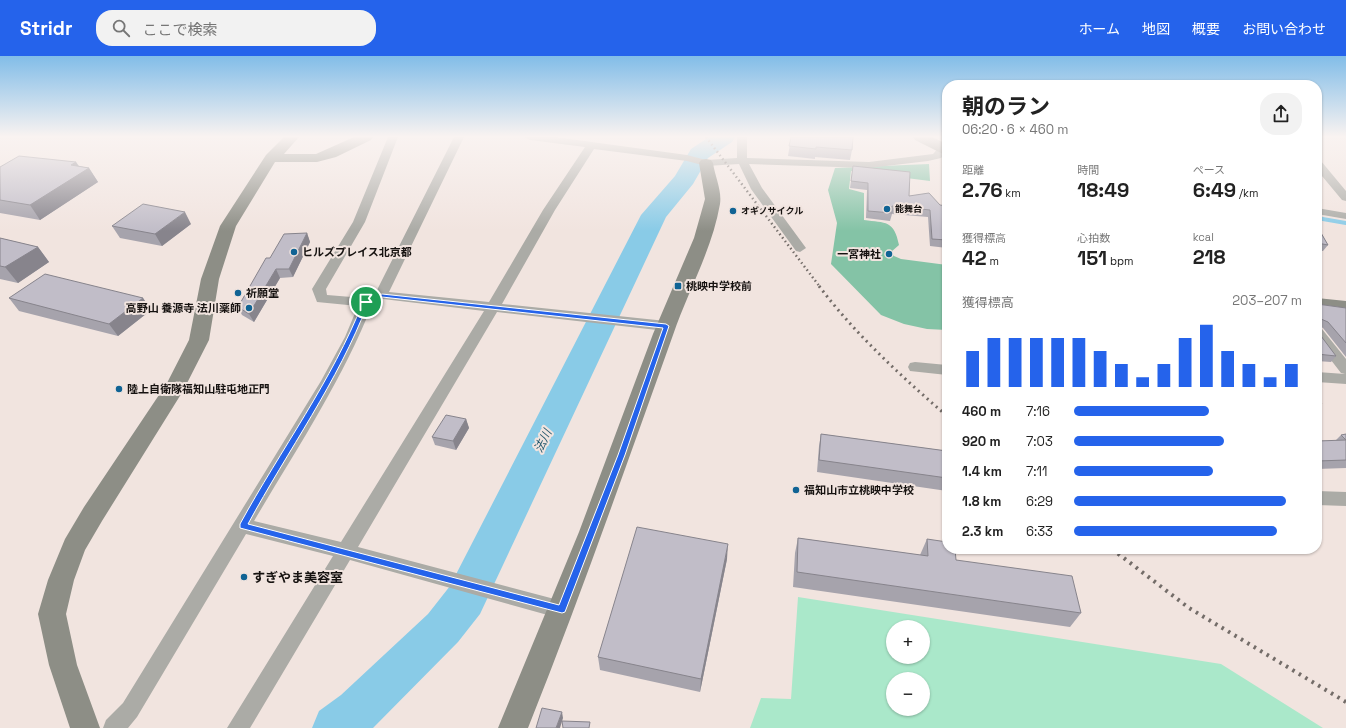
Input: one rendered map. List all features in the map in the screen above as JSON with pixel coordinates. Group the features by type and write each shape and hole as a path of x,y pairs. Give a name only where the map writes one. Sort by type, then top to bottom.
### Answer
{"street":[{"path":"85,728 63,665 52,614 61,580 74,547 93,514 176,386 199,340 210,279 226,233 243,200 264,168"},
{"path":"380,168 358,222 319,289 322,299 366,302 382,295 666,326"},
{"path":"382,295 443,168"},
{"path":"238,728 493,307 549,210 576,168"},
{"path":"513,728 562,610 621,455 666,326 700,246 712,203 713,187 706,168"},
{"path":"746,168 757,190 800,248"},
{"path":"1322,169 1346,198"},
{"path":"1322,212 1346,216"},
{"path":"114,728 130,710 328,384 352,337 366,302"},
{"path":"1322,305 1346,307"},
{"path":"1322,339 1346,370"},
{"path":"915,366 942,369"},
{"path":"1322,377 1346,379"},
{"path":"1322,498 1346,499"},
{"path":"242,526 346,551 562,610"}],"green space":[{"path":"835,168 929,168 930,181 851,171 849,189 864,193 864,220 888,224 895,231 899,245 891,252 894,256 901,259 942,264 942,330 927,329 904,324 881,315 831,264 837,223 828,190"},
{"path":"798,597 1221,664 1323,728 750,728 761,698 791,699"}],"building":[{"path":"0,168 88,168 30,205 0,200"},
{"path":"853,168 875,168 910,172 909,196 929,193 942,205 942,240 932,239 930,210 892,206 892,213 868,211 868,183 851,181"},
{"path":"143,204 185,212 155,234 112,226"},
{"path":"307,233 289,269 276,269 249,314 238,307 266,258 270,258 284,234"},
{"path":"1322,235 1328,245 1322,244"},
{"path":"0,238 38,247 5,267 0,266"},
{"path":"45,274 143,298 109,324 9,298"},
{"path":"1322,305 1346,308 1346,343 1328,322 1322,319"},
{"path":"1322,337 1336,356 1322,355"},
{"path":"446,415 466,419 453,441 432,437"},
{"path":"821,434 942,450 942,477 819,460"},
{"path":"1346,434 1346,440 1341,435"},
{"path":"1346,440 1346,460 1322,461 1322,441"},
{"path":"637,527 728,544 701,679 598,657"},
{"path":"798,538 928,556 927,539 942,541 942,554 955,554 956,560 1072,576 1081,613 797,572"},
{"path":"542,708 562,712 556,728 536,728"},
{"path":"562,721 590,722 589,728 563,728"}],"waterway":[{"name":"法川","path":"336,728 357,711 443,628 465,600 654,215 685,179 691,168"},
{"path":"1322,219 1346,223"}],"railway":[{"path":"730,168 820,287"},
{"path":"819,286 864,338 913,386 942,412"},
{"path":"1119,554 1189,608 1346,702"}],"place":[{"name":"能舞台","path":"887,209"},
{"name":"オギノサイクル","path":"733,211"},
{"name":"ヒルズプレイス北京都","path":"294,252"},
{"name":"一宮神社","path":"889,254"},
{"name":"桃映中学校前","path":"678,286"},
{"name":"祈願堂","path":"238,293"},
{"name":"高野山 養源寺 法川薬師","path":"249,308"},
{"name":"陸上自衛隊福知山駐屯地正門","path":"119,389"},
{"name":"福知山市立桃映中学校","path":"796,490"},
{"name":"すぎやま美容室","path":"244,577"}],"route":[{"path":"382,295 666,326 621,455 562,610 346,551 242,526 328,384 352,337 366,302 382,295"}]}
